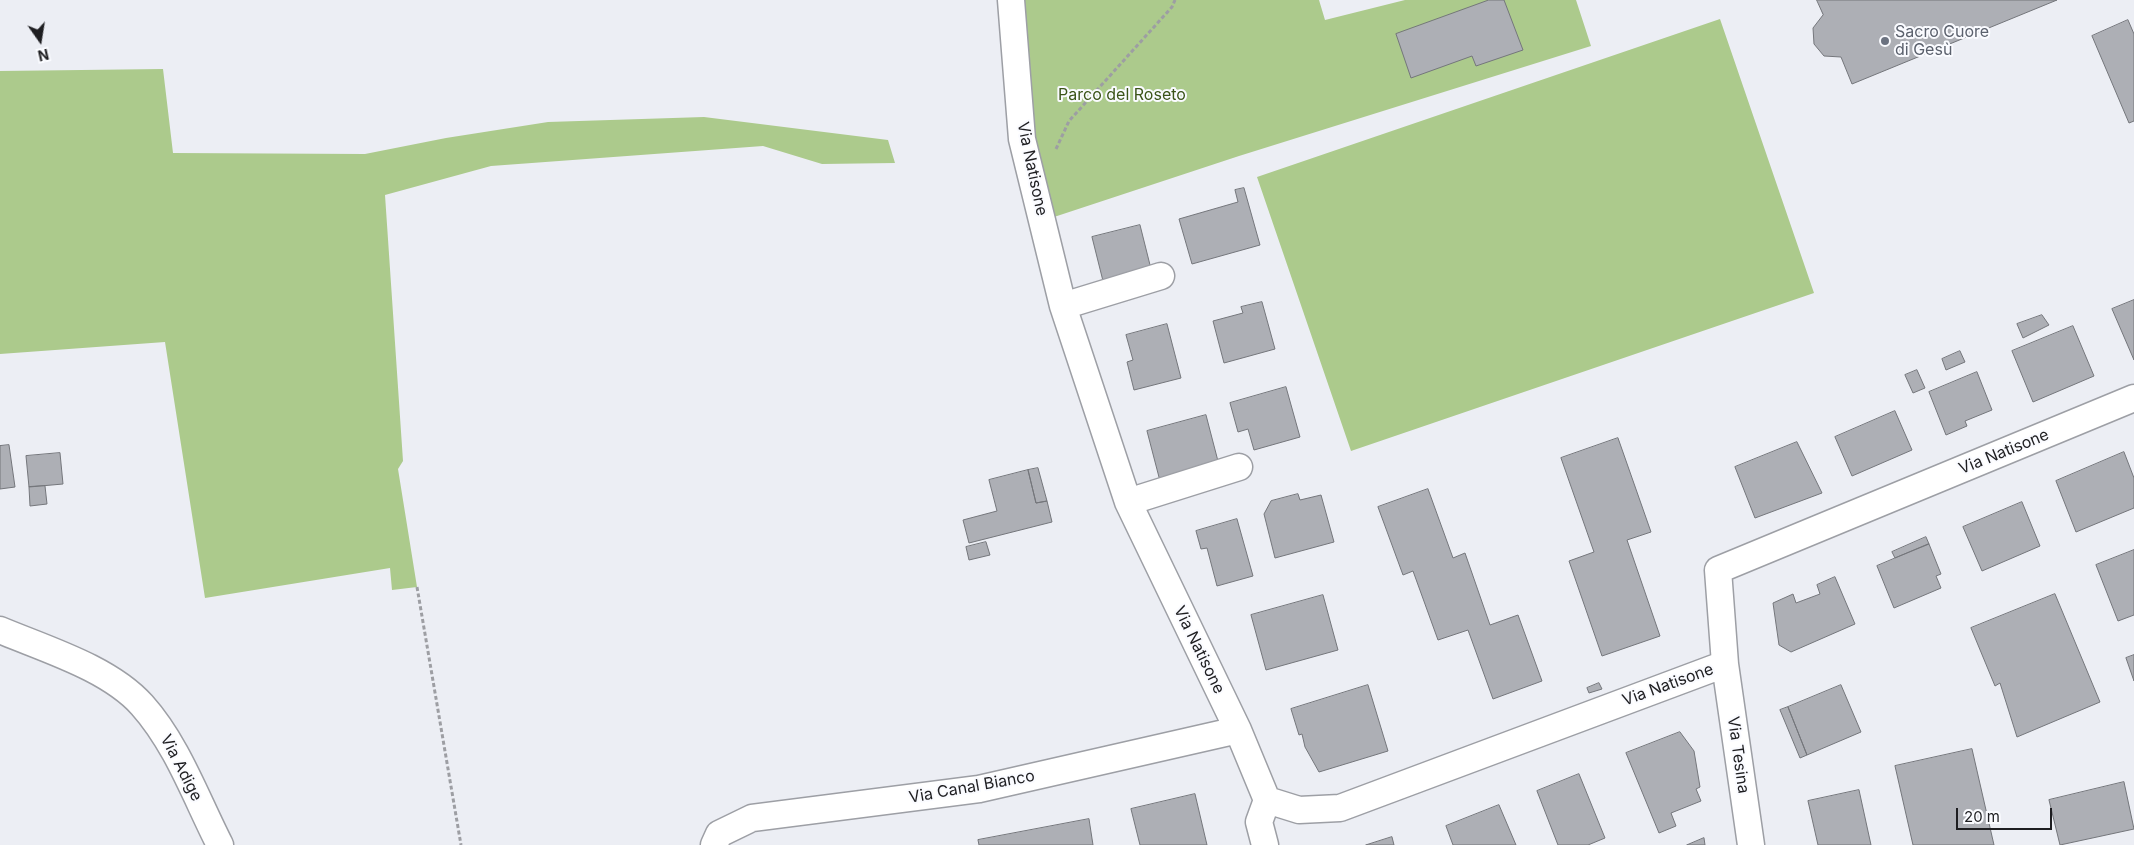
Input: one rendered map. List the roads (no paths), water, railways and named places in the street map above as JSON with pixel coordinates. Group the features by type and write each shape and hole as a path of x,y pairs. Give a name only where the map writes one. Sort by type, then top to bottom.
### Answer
{"street":[{"name":"Via Natisone","path":"1011,0 1022,139 1036,188 1063,306 1128,502 1238,730 1267,800 1299,810 1340,808 1725,664 1718,570 2134,398"},
{"path":"1063,306 1161,276"},
{"path":"1128,502 1239,468"},
{"name":"Via Adige","path":"0,630 90,668 115,683 141,703 167,737 220,845"},
{"name":"Via Tesina","path":"1725,664 1751,845"},
{"name":"Via Canal Bianco","path":"714,845 719,834 752,818 979,789 1238,730"},
{"path":"1265,845 1258,822 1267,800"}],"place":[{"name":"Sacro Cuore di Gesù","path":"1885,41"}],"park label":[{"name":"Parco del Roseto","path":"1122,95"}]}
